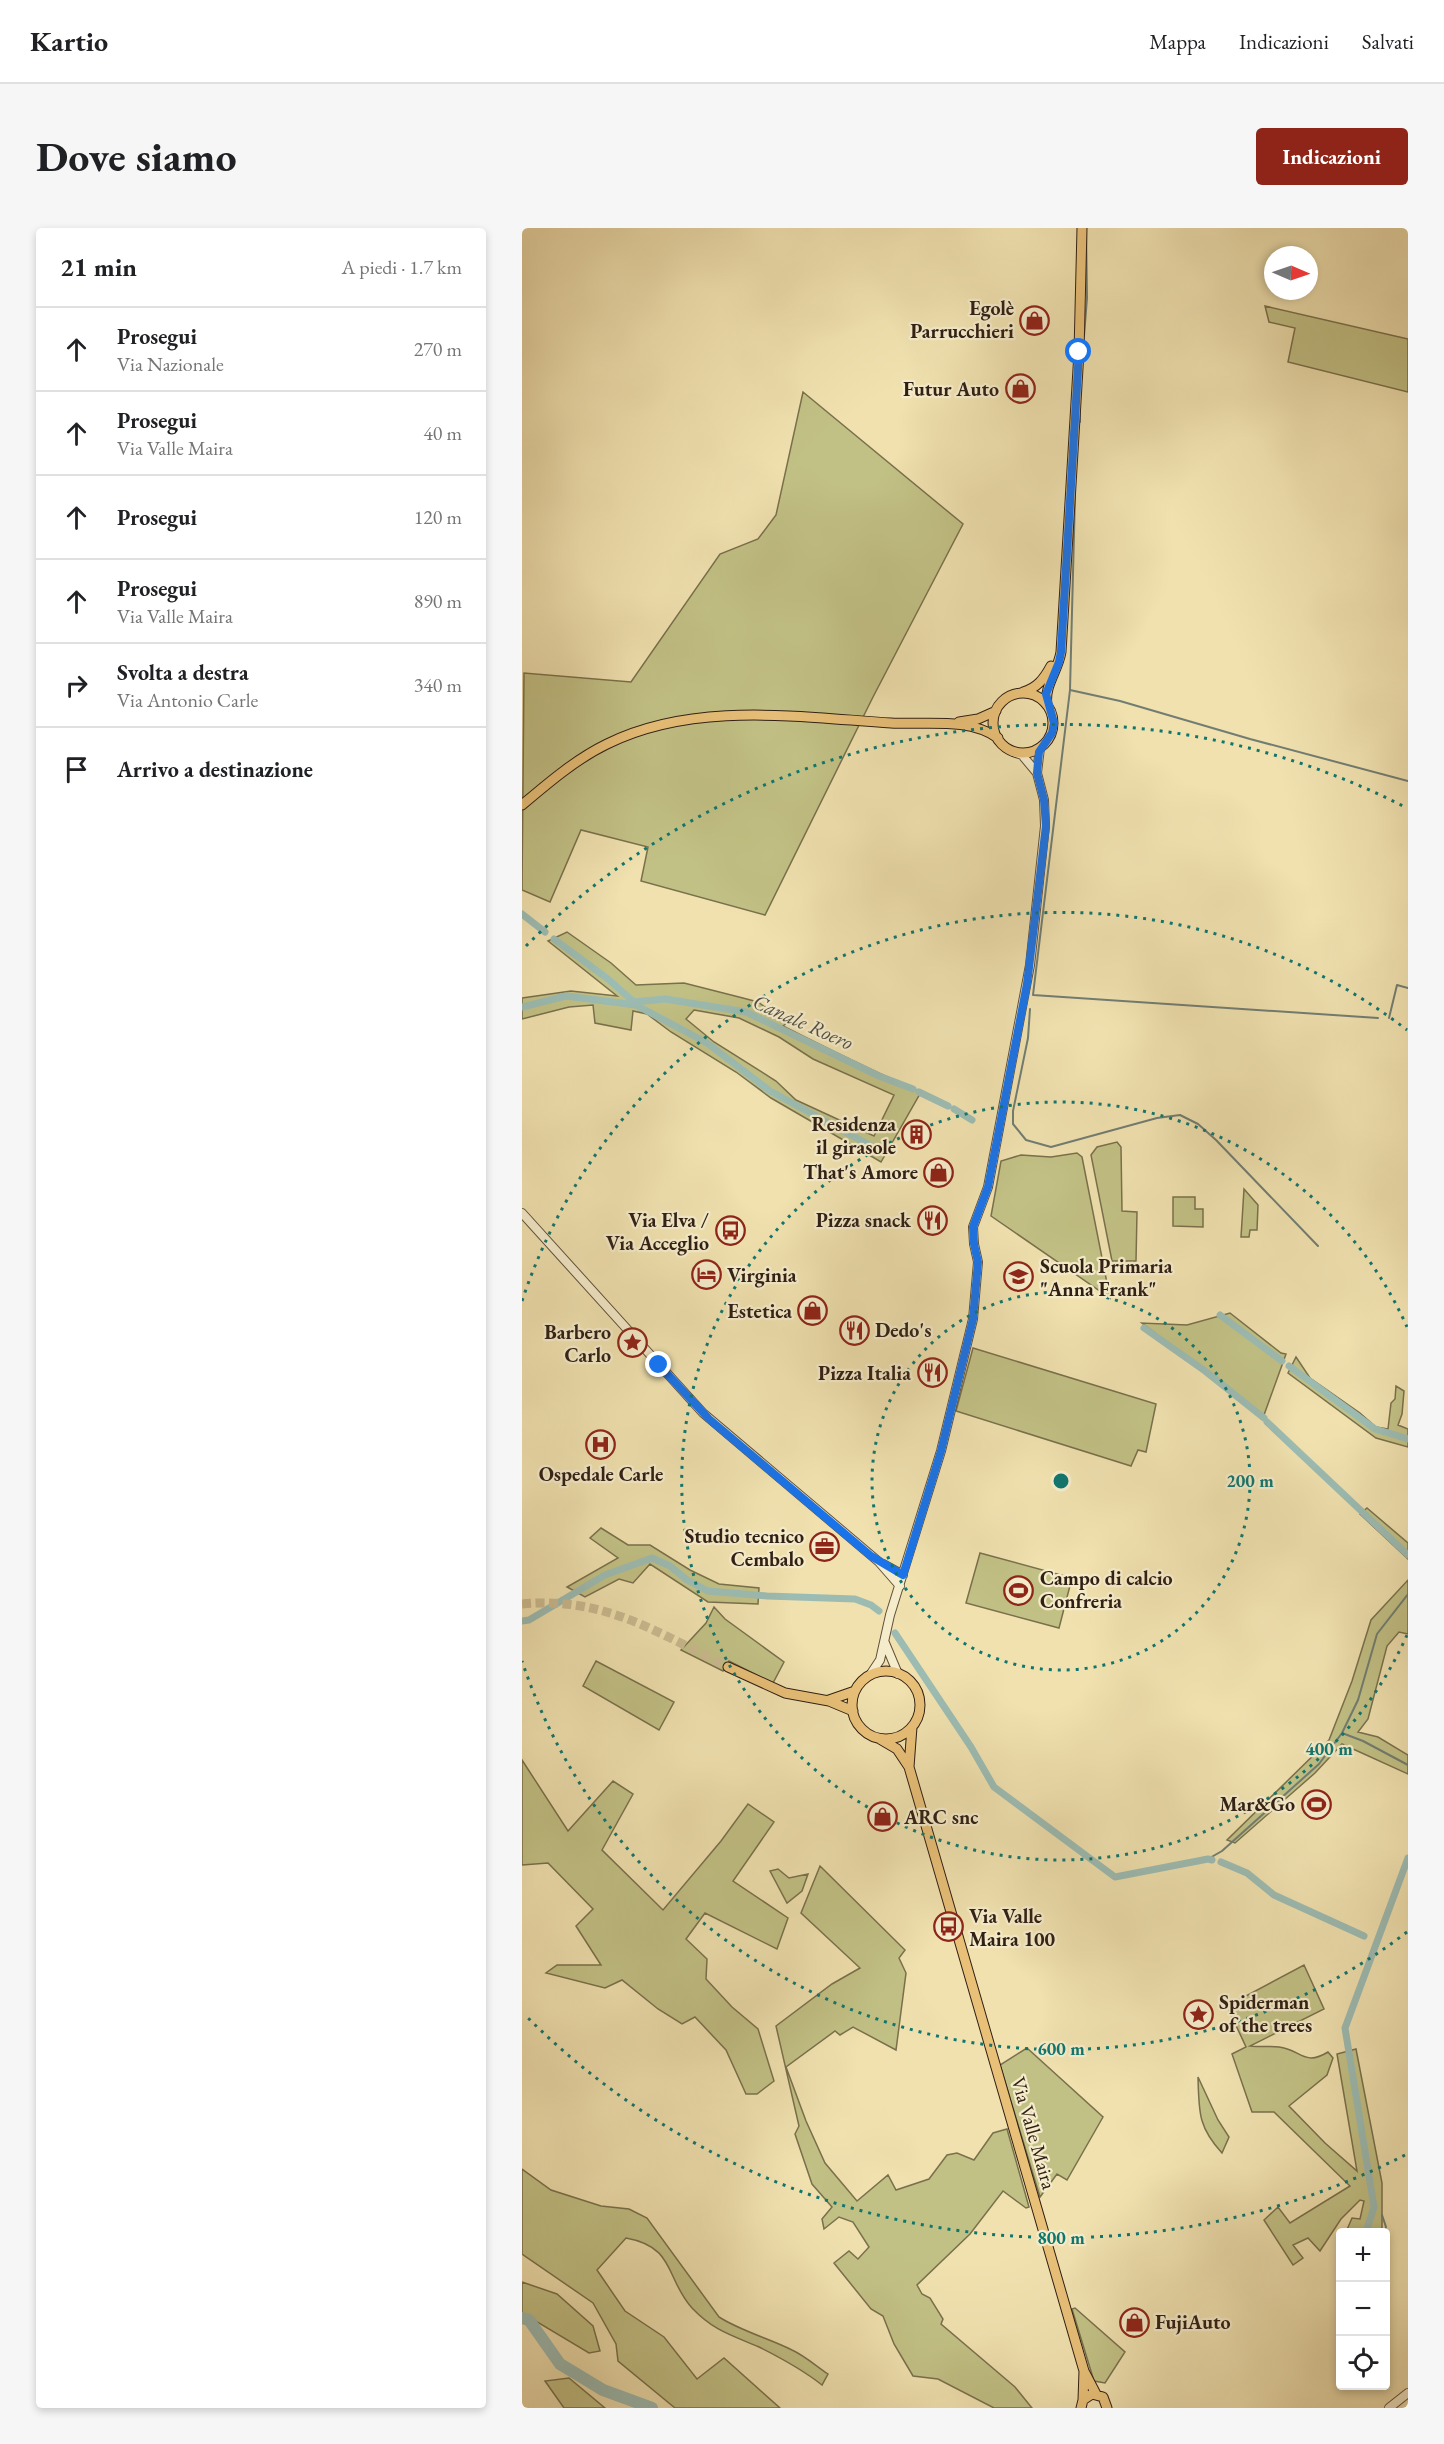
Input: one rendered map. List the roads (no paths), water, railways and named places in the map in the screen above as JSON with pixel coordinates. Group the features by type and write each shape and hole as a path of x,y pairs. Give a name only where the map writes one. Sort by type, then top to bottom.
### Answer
{"main road":[{"path":"522,805 576,763 607,744 678,720 755,716 968,726 988,732 1013,752 1032,752 1047,742 1054,723 1047,705 1046,694 1059,662 1064,606 1080,336 1082,228"},
{"path":"998,738 994,730 996,711 1000,704 1039,684 1047,674 1061,642"},
{"path":"1014,695 1032,694 1047,705"},
{"path":"935,724 978,719 996,711"},
{"path":"728,1668 785,1693 829,1701 853,1711"},
{"path":"829,1701 855,1691 870,1675 879,1672 898,1674 911,1683 919,1698 918,1716 912,1727 903,1735 892,1739 880,1739 863,1731 856,1722 853,1711 855,1691"},
{"name":"Via Valle Maira","path":"909,1767 912,1727"},
{"name":"Via Valle Maira","path":"880,1739 897,1749 909,1767 1084,2371 1096,2394 1105,2400 1107,2408"},
{"name":"Via Valle Maira","path":"1082,2404 1084,2371"},
{"path":"1082,2404 1089,2395 1096,2394"}],"street":[{"path":"870,1675 880,1660 890,1615 941,1451 973,1319 978,1262 973,1227 988,1187 1031,955 1046,826 1044,800 1037,773 1040,748"},
{"path":"1013,752 1022,755 1037,773"},
{"path":"522,1213 703,1413 879,1562 900,1586"},
{"path":"879,1562 903,1575"},
{"path":"885,1643 898,1674"},
{"path":"1389,2408 1408,2393"}],"waterway":[{"path":"1084,336 1087,298 1086,228"},
{"path":"1080,410 1080,422"},
{"path":"1075,495 1070,690 1033,995 1378,1018"},
{"path":"1070,690 1120,701 1250,739 1408,781"},
{"name":"Canale Roero","path":"522,914 545,932"},
{"name":"Canale Roero","path":"554,939 608,979 634,1002 665,999 746,1012 879,1076 913,1089"},
{"path":"1389,1018 1397,985 1408,988"},
{"path":"522,1007 566,996 636,1005 707,1043 770,1091 875,1148"},
{"path":"1030,1009 1028,1038 1013,1111 1013,1124 1026,1140 1051,1147 1157,1118 1180,1115 1198,1124 1216,1140 1318,1246"},
{"path":"919,1092 948,1106"},
{"path":"954,1109 972,1120"},
{"path":"1220,1315 1282,1361"},
{"path":"1144,1328 1205,1371 1264,1418"},
{"path":"1289,1366 1375,1429 1408,1439"},
{"path":"1267,1422 1408,1555"},
{"path":"522,1621 529,1620 605,1575 652,1558 670,1566 687,1580 708,1591 855,1599 879,1611"},
{"path":"1208,1859 1222,1851 1319,1764 1342,1733 1358,1700 1377,1634 1408,1594"},
{"path":"895,1633 971,1747 994,1787 1115,1877 1212,1860"},
{"path":"1342,1733 1363,1741 1408,1765"},
{"path":"1367,2228 1374,2207 1345,2028 1408,1858"},
{"path":"1221,1862 1247,1873 1274,1895 1364,1936"},
{"path":"1382,2215 1386,2228"},
{"path":"522,2318 529,2320 560,2364 603,2390 652,2408"}],"tunnel":[{"path":"522,1604 552,1603 605,1611 654,1630 728,1667"}],"place":[{"name":"Egolè Parrucchieri","path":"1035,320"},
{"name":"Futur Auto","path":"1020,389"},
{"name":"Residenza il girasole","path":"917,1135"},
{"name":"That's Amore","path":"939,1172"},
{"name":"Pizza snack","path":"932,1220"},
{"name":"Via Elva / Via Acceglio","path":"730,1231"},
{"name":"Virginia","path":"706,1275"},
{"name":"Scuola Primaria \"Anna Frank\"","path":"1019,1277"},
{"name":"Estetica","path":"813,1311"},
{"name":"Dedo's","path":"854,1330"},
{"name":"Barbero Carlo","path":"632,1343"},
{"name":"Pizza Italia","path":"932,1373"},
{"name":"Ospedale Carle","path":"601,1444"},
{"name":"Studio tecnico Cembalo","path":"825,1547"},
{"name":"Campo di calcio Confreria","path":"1019,1590"},
{"name":"Mar&Go","path":"1316,1804"},
{"name":"ARC snc","path":"883,1817"},
{"name":"Via Valle Maira 100","path":"948,1927"},
{"name":"Spiderman of the trees","path":"1198,2014"},
{"name":"FujiAuto","path":"1134,2322"}]}
